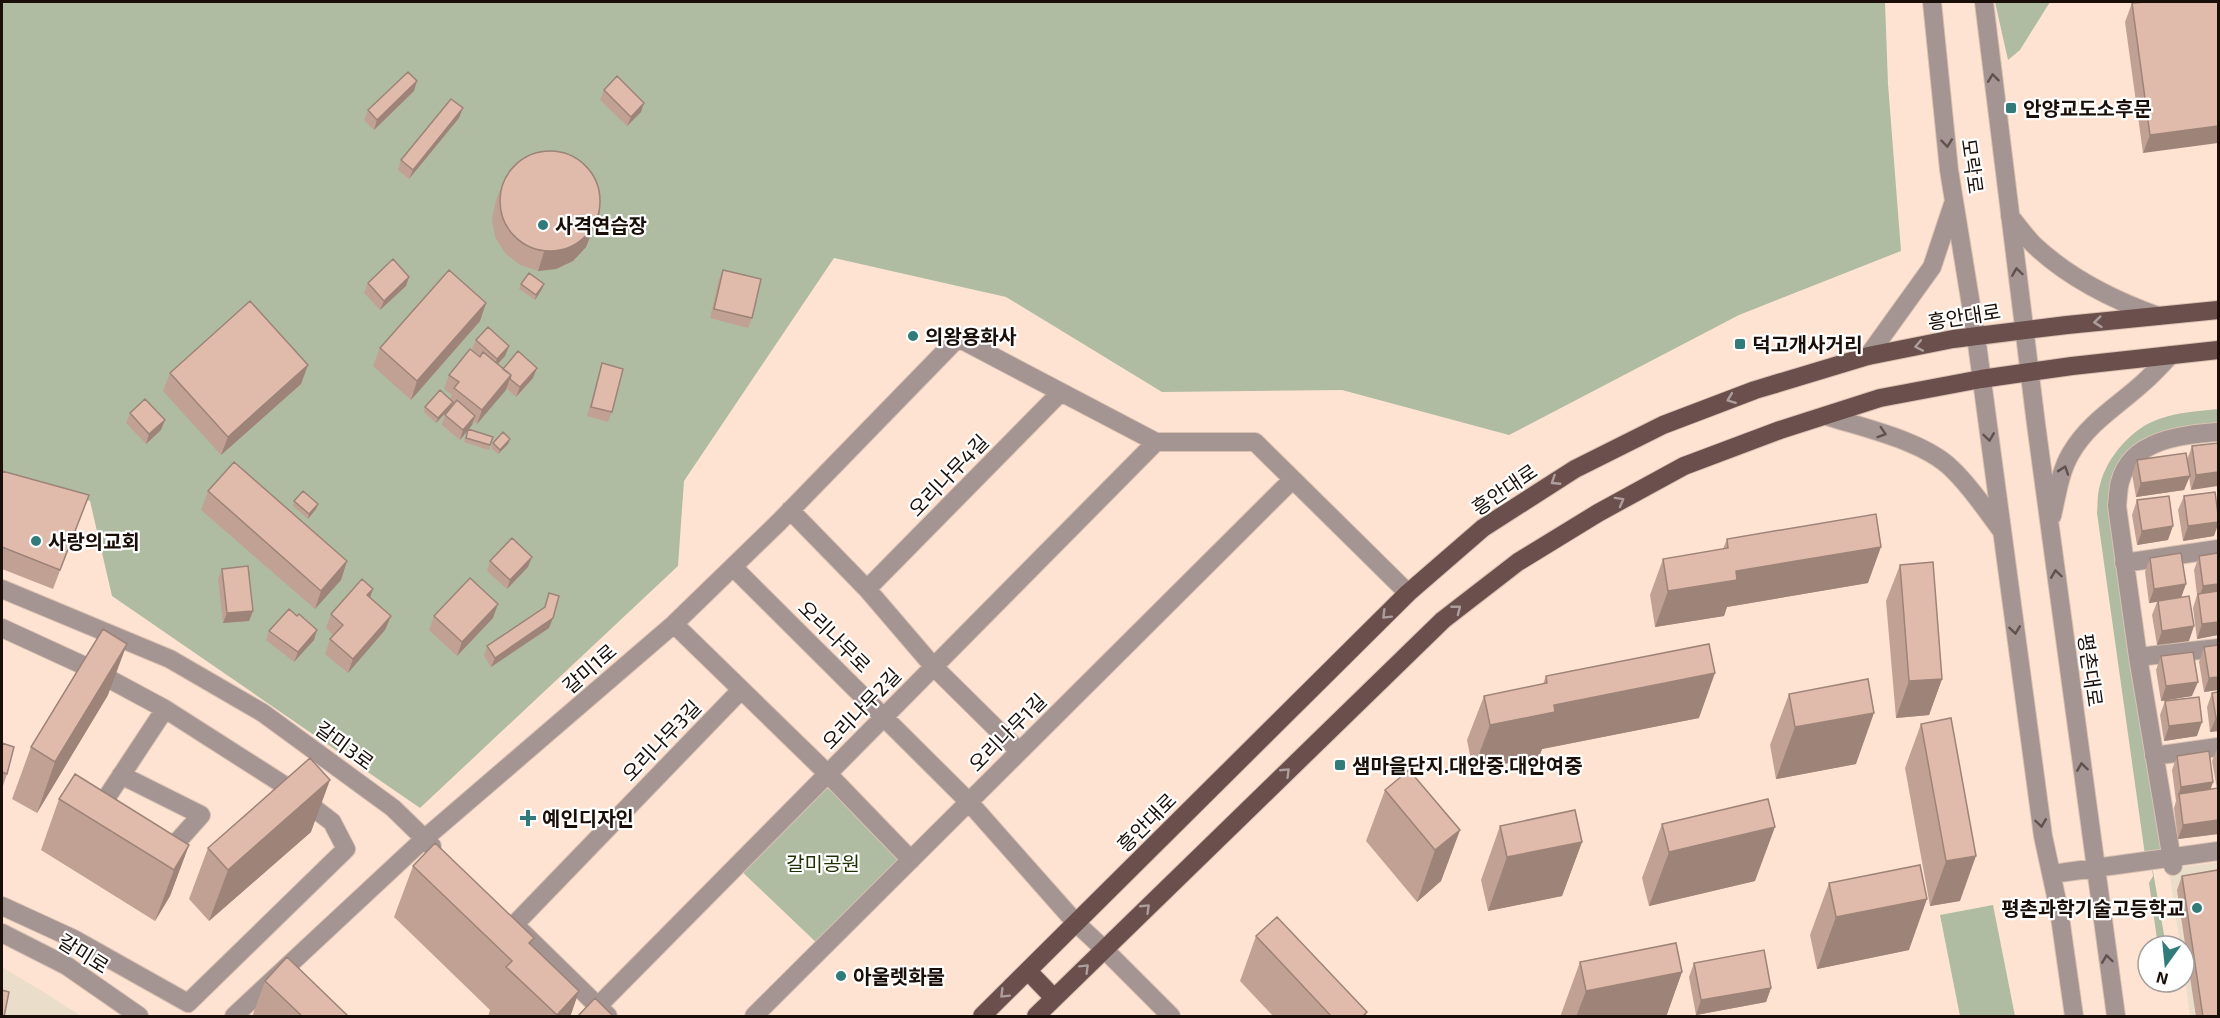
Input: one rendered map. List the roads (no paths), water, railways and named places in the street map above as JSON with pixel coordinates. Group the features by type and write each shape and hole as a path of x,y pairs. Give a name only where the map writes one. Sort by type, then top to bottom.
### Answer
{"main road":[{"name":"흥안대로","path":"982,1017 1408,593 1483,528 1575,468 1663,424 1755,390 1868,356 1976,336 2218,310"},
{"path":"1036,1017 1443,620 1518,562 1598,513 1684,466 1780,430 1880,399 1981,379 2218,350"},
{"path":"1028,971 1054,998"}],"street":[{"name":"모락로","path":"1932,2 1954,199 1976,336"},
{"name":"모락로","path":"1984,2 2025,330"},
{"path":"1868,356 1932,267 1954,199"},
{"path":"2010,216 2033,244 2055,264 2124,304 2158,316"},
{"name":"평촌대로","path":"2025,330 2116,1017"},
{"path":"1976,336 2043,836 2052,874 2074,1017"},
{"name":"갈미1로","path":"234,1017 424,839 674,624 790,510 958,338 1061,392"},
{"path":"2050,526 2064,468 2071,453 2095,422 2144,382 2171,355"},
{"path":"1061,392 1156,442 1255,442 1408,593"},
{"name":"오리나무4길","path":"867,589 1061,392"},
{"path":"1826,416 1905,441 1952,468 2001,530"},
{"path":"2172,862 2138,657 2117,506 2120,481 2131,460 2150,445 2188,435 2218,432"},
{"name":"오리나무2길","path":"603,1011 828,774 1156,442"},
{"name":"오리나무1길","path":"754,1017 1292,480"},
{"path":"790,510 867,589 933,666 1019,752"},
{"path":"2124,563 2218,549"},
{"name":"오리나무로","path":"733,567 969,801 1076,923 1171,1017"},
{"name":"갈미3로","path":"2,590 170,659 263,713 393,808 441,855"},
{"path":"674,624 828,774 911,860"},
{"path":"2,628 87,667 165,709 284,785 332,822 346,849 188,1003 74,939 2,906"},
{"path":"2138,657 2218,648"},
{"name":"오리나무3길","path":"515,924 740,690"},
{"path":"121,818 101,806 165,709"},
{"path":"2154,756 2218,747"},
{"path":"121,775 201,815 170,850 150,837"},
{"path":"2052,874 2096,866 2172,862 2218,851"},
{"path":"498,909 603,1011"},
{"name":"갈미로","path":"2,933 67,966 139,1017"}],"place":[{"name":"안양교도소후문","path":"2011,108"},
{"name":"사격연습장","path":"543,225"},
{"name":"의왕용화사","path":"913,336"},
{"name":"덕고개사거리","path":"1740,344"},
{"name":"사랑의교회","path":"36,541"},
{"name":"샘마을단지.대안중.대안여중","path":"1340,765"},
{"name":"예인디자인","path":"528,818"},
{"name":"평촌과학기술고등학교","path":"2197,908"},
{"name":"아울렛화물","path":"841,976"}],"park label":[{"name":"갈미공원","path":"823,863"}]}
